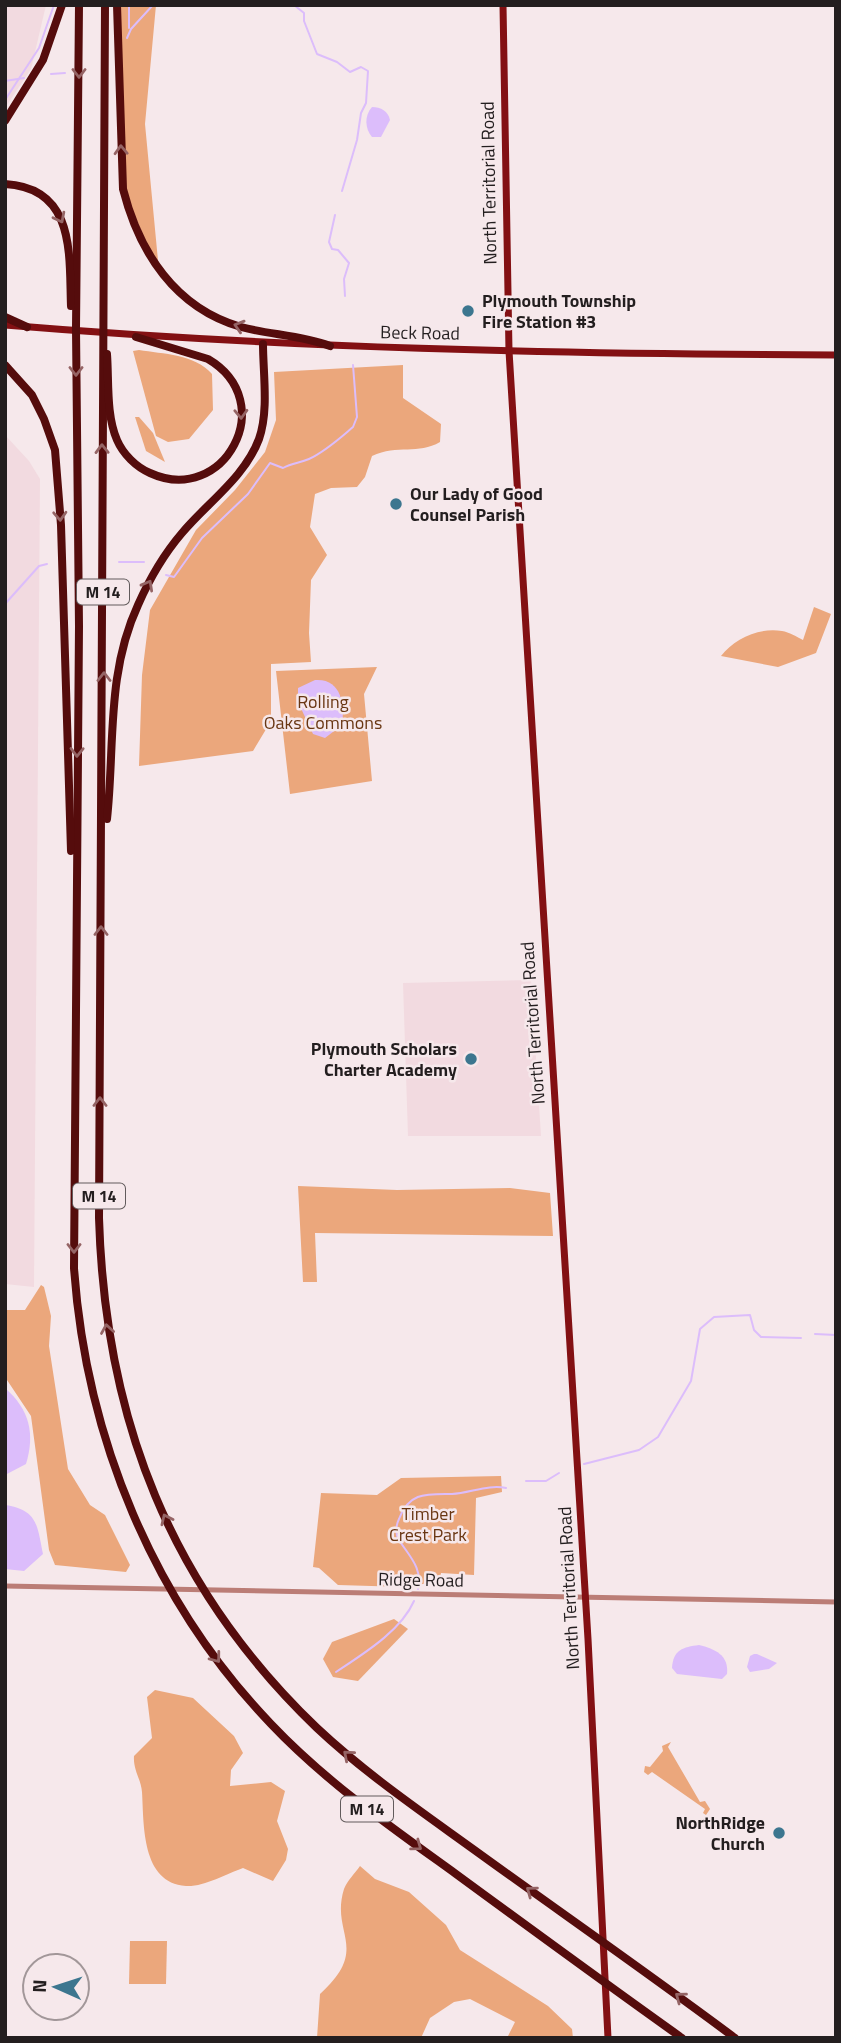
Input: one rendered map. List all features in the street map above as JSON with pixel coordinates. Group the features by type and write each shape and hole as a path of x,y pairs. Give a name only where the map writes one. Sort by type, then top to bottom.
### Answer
{"highway":[{"path":"5,121 36,75 62,5"},
{"name":"M 14","path":"79,5 76,329 79,626 74,1268 80,1325 94,1401 129,1505 161,1572 217,1661 261,1714 308,1761 356,1801 682,2038"},
{"name":"M 14","path":"105,5 99,1218 104,1308 128,1425 154,1493 181,1550 202,1586 253,1657 302,1713 383,1784 735,2038"},
{"path":"117,5 124,190 130,216 145,251 174,288 219,318 271,334 306,337 330,346"},
{"path":"5,184 36,192 51,204 61,217 70,250 71,305 76,329"},
{"path":"5,317 27,327"},
{"path":"103,317 112,423 126,455 160,477 183,479 207,473 230,454 240,433 242,408 234,384 219,365 208,359 136,337"},
{"path":"102,867 108,814 112,711 124,641 137,606 164,557 251,455 261,428 263,344"},
{"path":"5,365 32,396 55,450 60,513 70,835 75,895"}],"main road":[{"name":"North Territorial Road","path":"503,5 509,351 585,1597 608,2038"},
{"name":"Beck Road","path":"5,325 136,337 263,344 509,351 836,355"}],"street":[{"name":"Ridge Road","path":"5,1586 836,1602"}],"shaded area":[{"path":"5,5 46,5 31,69 5,108"},
{"path":"372,107 384,110 390,120 381,137 372,137 368,130 366,122"},
{"path":"5,435 29,461 40,479 34,1287 5,1284"},
{"path":"315,680 331,683 342,701 342,725 325,738 313,734 298,702 298,688"},
{"name":"Plymouth Scholars Charter Academy","path":"531,980 541,1136 408,1136 403,983"},
{"path":"5,1388 25,1414 30,1443 26,1464 5,1475"},
{"path":"5,1505 16,1507 30,1515 37,1527 43,1554 24,1571 5,1569"},
{"path":"699,1645 720,1654 726,1662 727,1674 722,1679 677,1674 672,1668 674,1657 680,1650"},
{"path":"754,1654 777,1663 769,1669 750,1672 747,1667 750,1656"}],"green space":[{"path":"120,5 156,5 145,124 159,271 123,189"},
{"path":"133,351 188,359 205,367 212,374 213,410 189,439 168,442 156,436"},
{"path":"403,365 403,398 441,424 440,442 424,448 381,452 372,456 365,477 357,487 331,488 315,494 310,527 327,555 311,580 311,662 271,664 271,721 253,751 139,766 142,675 150,610 196,530 235,490 265,452 276,420 274,372"},
{"path":"135,417 139,417 153,433 165,462 146,451"},
{"path":"814,607 831,614 816,653 778,667 721,656 740,640 765,631 785,632 803,640"},
{"name":"Rolling Oaks Commons","path":"377,667 364,694 372,781 290,794 276,671"},
{"path":"298,1186 397,1190 510,1188 550,1193 553,1236 315,1233 317,1282 303,1282"},
{"path":"41,1285 44,1287 51,1316 49,1346 68,1469 90,1505 105,1515 130,1565 126,1572 55,1565 49,1550 31,1416 5,1377 5,1310 25,1310"},
{"name":"Timber Crest Park","path":"501,1476 502,1492 476,1498 474,1575 441,1573 440,1581 405,1587 338,1585 319,1568 313,1567 321,1493 377,1495 401,1478"},
{"path":"394,1619 408,1629 358,1681 333,1677 323,1659 332,1642"},
{"path":"155,1690 193,1698 234,1736 243,1753 231,1770 230,1786 271,1782 285,1791 277,1821 288,1849 286,1860 273,1881 243,1868 193,1886 171,1882 160,1875 148,1850 142,1792 134,1756 152,1738 147,1697"},
{"path":"671,1742 668,1747 700,1802 705,1801 710,1809 706,1815 703,1813 705,1809 652,1772 648,1775 644,1772 645,1766 650,1767 663,1751 662,1746"},
{"path":"360,1866 375,1879 409,1892 446,1925 460,1950 548,2006 572,2029 573,2038 507,2038 515,2022 470,1999 454,2002 430,2018 421,2038 317,2038 320,1994 335,1978 343,1965 346,1952 341,1905 344,1889"},
{"path":"130,1941 167,1941 166,1984 129,1984"}],"waterway":[{"path":"5,100 39,48 54,5"},
{"path":"129,5 129,28"},
{"path":"127,38 131,29 153,5"},
{"path":"294,5 304,13 304,21 317,54 337,62 350,72 361,67 368,71 366,103 361,113 357,140 342,191"},
{"path":"51,74 65,73"},
{"path":"5,81 24,78"},
{"path":"335,215 329,242 332,249 338,250 349,263 344,279 345,296"},
{"path":"166,575 174,577 202,538 248,494 270,463 283,468 309,459 353,427 357,417 353,365"},
{"path":"119,562 144,562"},
{"path":"5,604 39,566 47,564"},
{"path":"584,1464 639,1450 658,1437 691,1381 700,1329 714,1317 750,1315 754,1330 761,1337 801,1338"},
{"path":"815,1334 836,1335"},
{"path":"526,1481 546,1481 559,1473"},
{"path":"418,1589 417,1568 396,1532 398,1521 408,1504 419,1496 493,1487 506,1488"},
{"path":"336,1672 391,1632 414,1601"}],"place":[{"name":"Plymouth Township Fire Station #3","path":"468,311"},
{"name":"Our Lady of Good Counsel Parish","path":"396,504"},
{"name":"Plymouth Scholars Charter Academy","path":"471,1059"},
{"name":"NorthRidge Church","path":"779,1833"}]}
